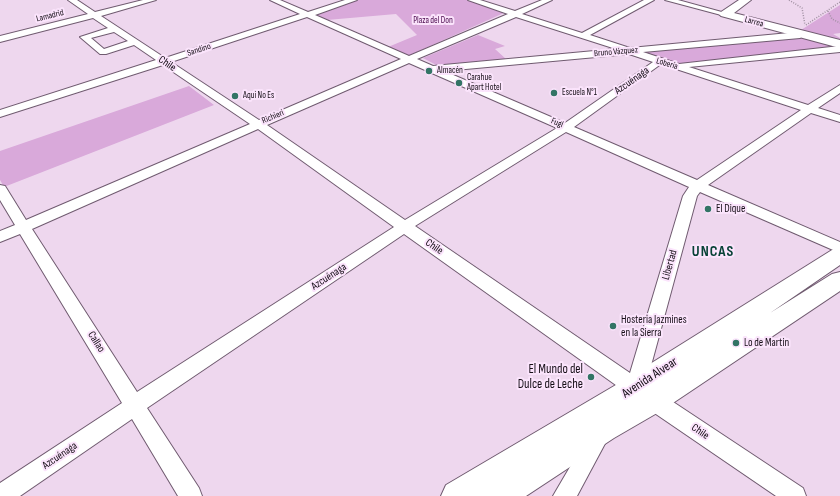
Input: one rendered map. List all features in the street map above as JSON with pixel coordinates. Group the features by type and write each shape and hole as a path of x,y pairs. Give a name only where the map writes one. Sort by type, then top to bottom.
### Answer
{"main road":[{"path":"725,14 746,0"},
{"name":"Larrea","path":"725,14 800,35 840,44"},
{"name":"Avenida Alvear","path":"498,496 604,428 645,394 840,255"},
{"name":"Avenida Alvear","path":"457,496 645,394 840,280"}],"street":[{"name":"Chile","path":"72,0 258,124 645,394 795,496"},
{"name":"Lamadrid","path":"0,39 152,0"},
{"name":"Fugl","path":"274,0 567,127 696,186 840,248"},
{"name":"Sandino","path":"0,114 353,0"},
{"name":"Lobería","path":"472,0 840,119"},
{"name":"Richieri","path":"0,238 258,124 548,0"},
{"path":"583,36 650,0"},
{"name":"Larrea","path":"669,0 725,14"},
{"path":"114,29 84,37 103,52 134,42"},
{"name":"Bruno Vázquez","path":"432,69 800,35"},
{"path":"676,66 840,49"},
{"name":"Azcuénaga","path":"1,496 135,405 404,227 567,127 660,61"},
{"path":"696,186 808,108 840,88"},
{"name":"Libertad","path":"645,394 690,196 696,186"},
{"name":"Callao","path":"0,189 191,496"},
{"path":"564,496 604,428"}],"path":[{"path":"789,0 801,5 804,9 805,25 840,2"},
{"path":"828,11 832,19 840,23"}],"green space":[{"name":"Plaza del Don","path":"358,0 468,0 506,12 408,56 388,47 417,35 396,14 327,20 314,14"},
{"path":"840,5 840,33 833,34 840,38 840,40 802,34 801,30"},
{"path":"478,35 505,46 495,49 506,59 438,66 423,58"},
{"path":"801,36 840,46 676,64 640,52"},
{"path":"189,86 214,105 4,187 0,180 0,151"}],"place":[{"name":"Almacén","path":"429,71"},
{"name":"Carahue Apart Hotel","path":"459,83"},
{"name":"Escuela N°1","path":"554,93"},
{"name":"Aqui No Es","path":"235,96"},
{"name":"El Dique","path":"708,209"},
{"name":"Hosteria Jazmines en la Sierra","path":"613,326"},
{"name":"Lo de Martin","path":"736,343"},
{"name":"El Mundo del Dulce de Leche","path":"591,377"}],"district":[{"name":"UNCAS","path":"713,252"}]}
